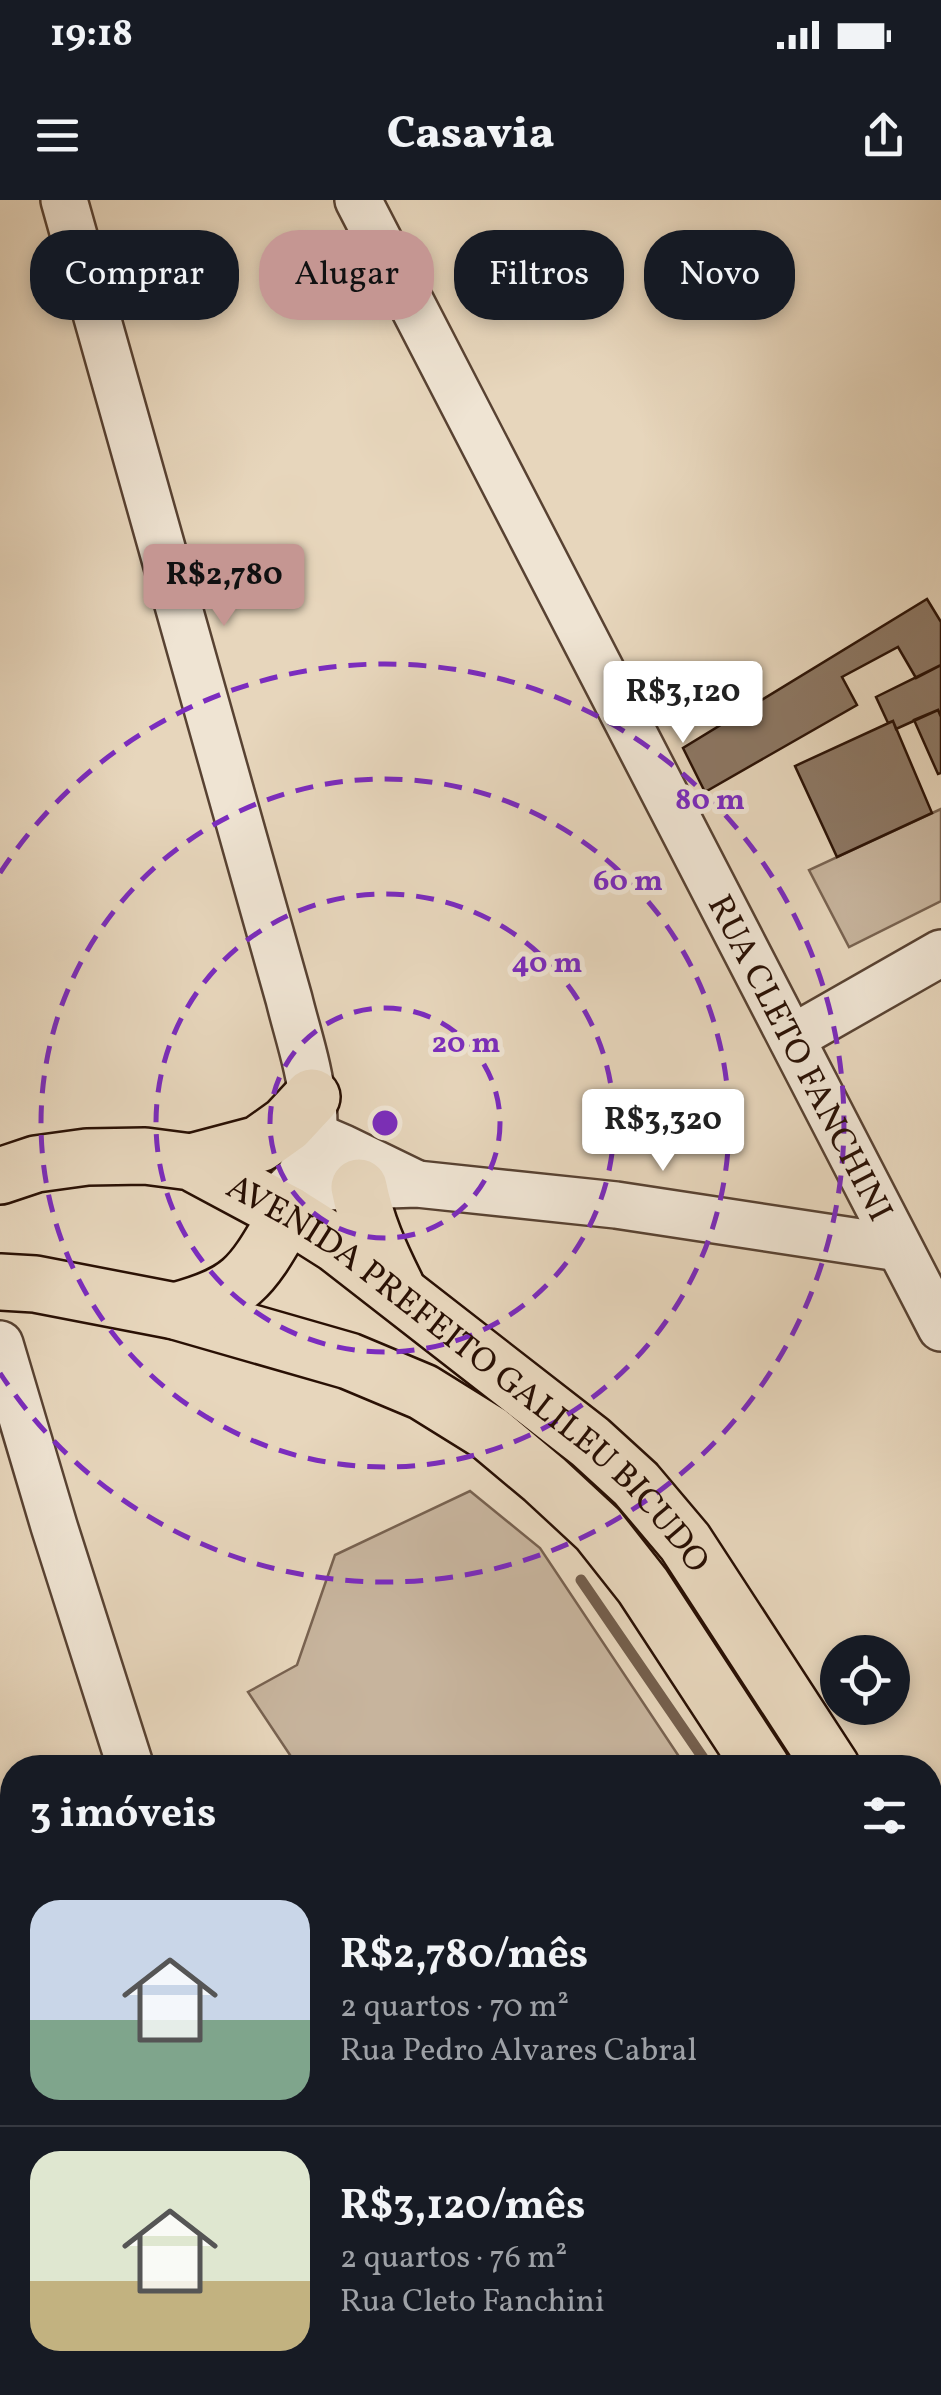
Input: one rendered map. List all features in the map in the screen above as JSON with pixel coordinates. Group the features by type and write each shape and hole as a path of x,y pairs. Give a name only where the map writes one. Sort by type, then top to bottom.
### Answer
{"main road":[{"path":"191,1162 259,1144 312,1153 365,1215 400,1294"},
{"path":"176,1311 210,1302 248,1277 260,1261 312,1153"},
{"name":"AVENIDA PREFEITO GALILEU BICUDO","path":"0,1176 36,1164 88,1157 145,1156 191,1162 312,1153 337,1245 590,1442 636,1484 685,1542 824,1755"},
{"name":"AVENIDA PREFEITO GALILEU BICUDO","path":"0,1282 35,1284 176,1311 349,1361 423,1392 489,1433 598,1528 643,1586 754,1755"}],"street":[{"path":"64,200 284,980 312,1153 417,1184 616,1205 899,1248"},
{"name":"RUA CLETO FANCHINI","path":"358,200 941,1328"},
{"path":"792,1038 941,953"},
{"path":"0,1344 127,1755"}],"shaded area":[{"path":"941,809 941,901 849,947 809,870"},
{"path":"470,1491 540,1548 678,1755 290,1755 248,1692 297,1665 335,1555"}],"building":[{"path":"927,599 941,622 941,665 916,678 898,647 842,677 857,705 705,792 683,748"},
{"path":"941,665 941,717 938,710 896,729 893,721 888,723 876,697"},
{"path":"938,710 941,773 938,774 914,720"},
{"path":"893,721 932,813 837,857 795,766"}],"waterway":[{"path":"581,1580 701,1755"}]}
